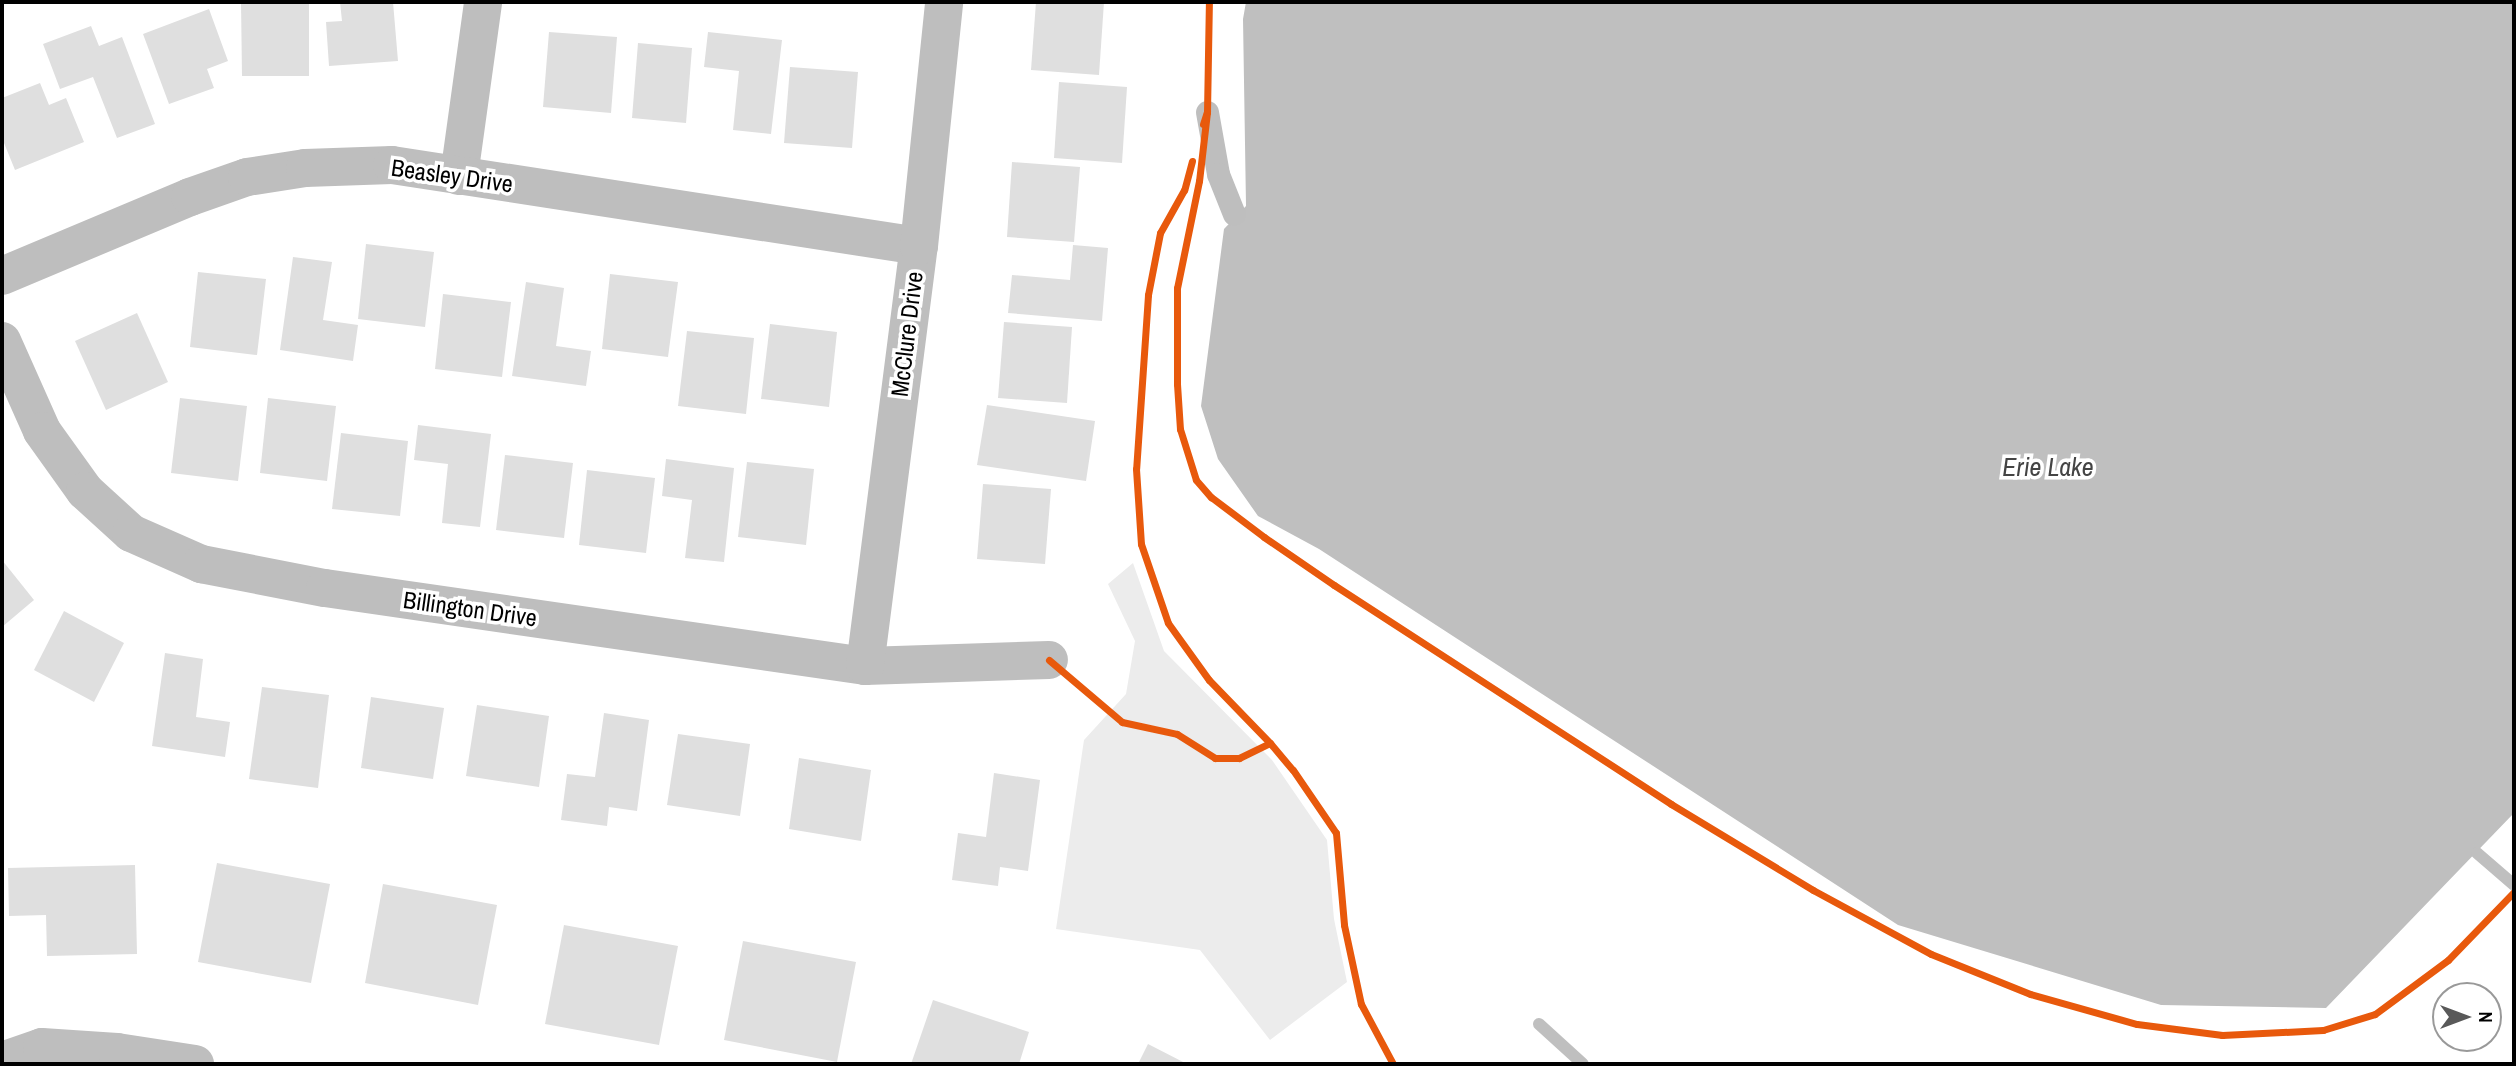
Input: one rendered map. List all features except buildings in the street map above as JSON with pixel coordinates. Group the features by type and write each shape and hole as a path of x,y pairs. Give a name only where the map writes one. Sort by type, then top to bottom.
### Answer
{"street":[{"path":"459,176 483,2"},
{"name":"McClure Drive","path":"865,666 919,246 944,2"},
{"name":"Beasley Drive","path":"2,276 190,197 247,177 305,168 392,165 919,246"},
{"name":"Billington Drive","path":"2,341 42,431 85,491 131,533 201,564 325,588 865,666 1049,660"},
{"path":"2,1061 42,1047 117,1052 195,1064"}],"lane":[{"path":"1207,112 1219,174 1234,214"}],"shaded area":[{"path":"1133,563 1164,651 1272,760 1327,840 1334,919 1347,982 1270,1040 1200,950 1056,929 1084,740 1126,694 1135,641 1108,584"}],"water":[{"name":"Erie Lake","path":"1246,2 2514,2 2514,813 2326,1008 2161,1005 1898,925 1319,549 1258,516 1218,459 1201,406 1224,229 1246,206 1243,19"}],"waterway":[{"path":"2477,853 2514,885"},
{"path":"1539,1024 1583,1064"}],"cycle path":[{"path":"1203,124 1207,112 1209,2"},
{"path":"1207,112 1199,181 1177,288 1180,429 1196,480 1211,497 1334,585 1671,804 1813,890 1931,954 2030,994 2137,1024 2222,1035 2323,1030 2375,1014 2448,960 2514,892"},
{"path":"1192,161 1184,190 1160,233 1148,295 1136,469 1141,544 1168,623 1209,680 1270,743"},
{"path":"1049,660 1122,722 1177,734 1215,758 1239,758 1270,743 1293,770 1336,833 1344,925 1361,1004 1393,1064"}]}
